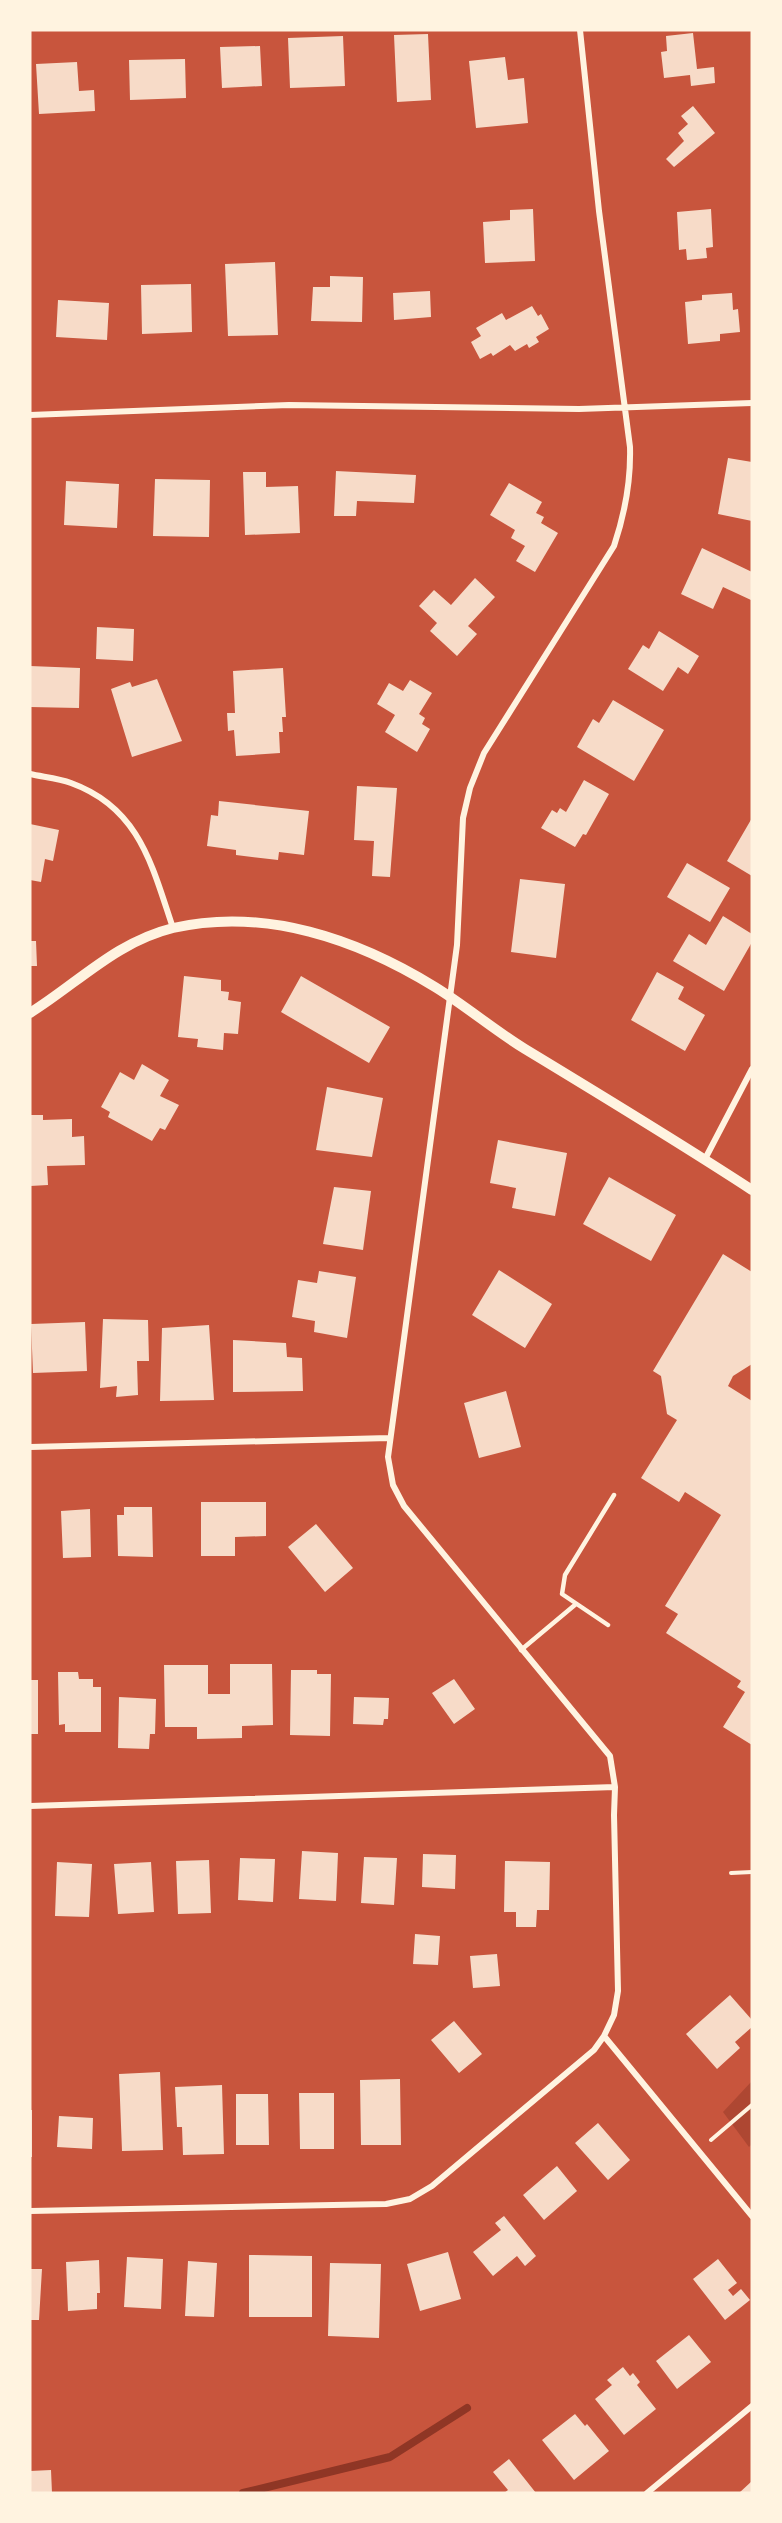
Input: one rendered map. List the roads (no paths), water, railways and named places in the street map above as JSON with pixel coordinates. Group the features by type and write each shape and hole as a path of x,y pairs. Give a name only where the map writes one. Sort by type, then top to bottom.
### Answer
{"street":[{"path":"30,2211 386,2204 410,2199 432,2186 594,2050 614,2015 618,1991 615,1787 610,1756 404,1506 393,1485 388,1457 388,1438 451,997 457,945 463,818 470,788 484,753 614,546 625,512 631,476 580,30"},
{"path":"30,415 289,405 579,410 752,403"},
{"path":"30,774 70,783 96,795 115,808 135,830 149,855 173,928"},
{"path":"30,1013 115,951 173,928 213,921 260,921 299,928 391,963 451,997 493,1029 752,1190"},
{"path":"705,1159 752,1069"},
{"path":"30,1447 388,1438"},
{"path":"30,1806 615,1787"},
{"path":"604,2036 752,2216"},
{"path":"647,2493 752,2406"}],"lane":[{"path":"608,1625 562,1594 565,1575 614,1495"},
{"path":"521,1650 576,1604"}],"waterway":[{"path":"243,2493 390,2457 467,2408"}]}
